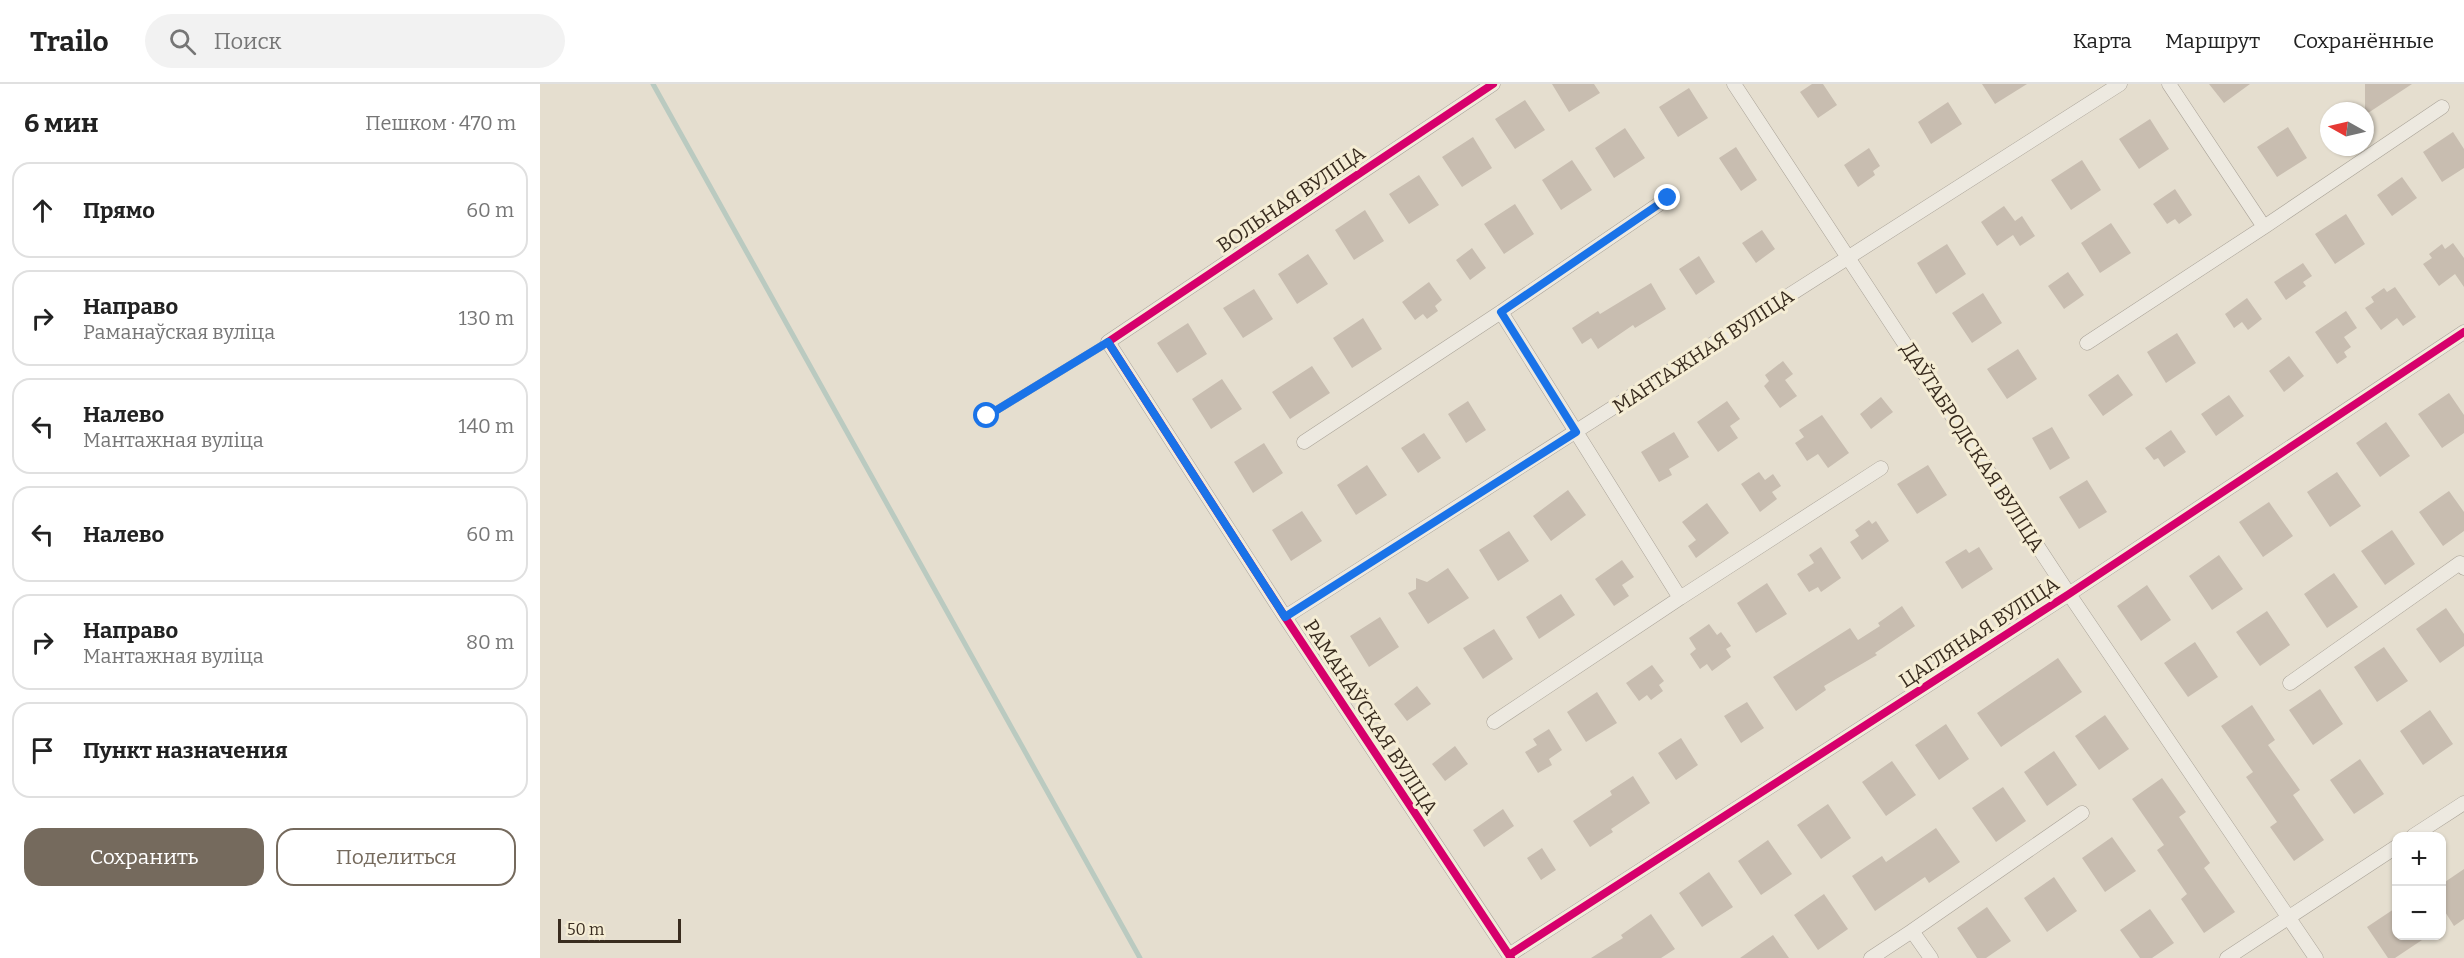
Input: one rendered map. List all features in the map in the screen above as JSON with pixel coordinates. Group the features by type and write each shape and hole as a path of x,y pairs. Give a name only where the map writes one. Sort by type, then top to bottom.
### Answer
{"street":[{"name":"ВОЛЬНАЯ ВУЛІЦА","path":"1108,342 1493,84"},
{"name":"ДАЎГАБРОДСКАЯ ВУЛІЦА","path":"1734,84 2069,594 2316,958"},
{"name":"МАНТАЖНАЯ ВУЛІЦА","path":"1285,617 2120,84"},
{"path":"2169,84 2264,226"},
{"path":"2087,343 2442,107"},
{"path":"1304,442 1668,198"},
{"path":"1501,312 1680,598"},
{"name":"ЦАГЛЯНАЯ ВУЛІЦА","path":"1510,957 2069,594 2464,332"},
{"name":"РАМАНАЎСКАЯ ВУЛІЦА","path":"1108,342 1285,617 1510,957"},
{"path":"1494,722 1881,468"},
{"path":"2290,683 2463,564"},
{"path":"2420,832 2464,803"},
{"path":"1871,958 2082,813"},
{"path":"2227,958 2392,850"},
{"path":"1912,931 1931,958"}],"lane":[{"path":"987,416 1108,342"}],"building":[{"path":"1552,84 1594,84 1600,93 1569,112"},
{"path":"1812,84 1823,84 1837,105 1818,118 1800,92"},
{"path":"1982,84 2027,84 1995,104"},
{"path":"2209,84 2250,84 2224,103"},
{"path":"2365,84 2412,84 2374,109 2374,102 2365,102"},
{"path":"1689,88 1708,118 1678,137 1659,107"},
{"path":"1525,100 1545,130 1515,149 1495,119"},
{"path":"1948,102 1962,124 1931,144 1918,122"},
{"path":"2150,119 2169,149 2139,169 2119,139"},
{"path":"2288,127 2307,158 2277,177 2257,147"},
{"path":"1625,128 1645,158 1614,178 1595,148"},
{"path":"2453,132 2464,149 2464,168 2442,182 2423,152"},
{"path":"1473,137 1492,168 1462,187 1442,157"},
{"path":"1736,147 1757,180 1741,191 1719,158"},
{"path":"1869,148 1880,166 1873,171 1875,175 1858,187 1844,165"},
{"path":"1572,160 1592,190 1561,210 1542,180"},
{"path":"2082,160 2101,190 2071,210 2051,180"},
{"path":"1419,175 1439,205 1409,224 1389,194"},
{"path":"2402,177 2417,198 2392,216 2377,195"},
{"path":"2175,189 2192,215 2179,224 2175,219 2167,224 2153,204"},
{"path":"1515,204 1534,234 1504,254 1484,224"},
{"path":"2004,206 2015,221 2022,216 2035,236 2020,246 2013,235 1997,246 1981,222"},
{"path":"1365,210 1384,241 1354,260 1335,230"},
{"path":"2346,214 2365,244 2335,264 2315,234"},
{"path":"2111,223 2131,253 2100,273 2081,243"},
{"path":"1762,230 1775,249 1756,263 1742,243"},
{"path":"2453,243 2464,258 2464,287 2455,274 2439,286 2423,264 2432,258 2429,254 2442,244 2445,249"},
{"path":"1947,244 1966,274 1936,294 1917,263"},
{"path":"1472,248 1486,268 1470,280 1456,260"},
{"path":"1308,254 1328,284 1297,304 1278,274"},
{"path":"1699,256 1715,282 1696,295 1679,269"},
{"path":"2303,263 2312,276 2303,282 2306,286 2286,300 2274,282"},
{"path":"2068,272 2084,295 2064,309 2048,286"},
{"path":"1429,282 1442,300 1435,306 1438,311 1427,319 1423,314 1415,320 1402,302"},
{"path":"1651,283 1666,309 1635,328 1633,325 1598,349 1591,338 1582,344 1572,328 1598,311 1600,314"},
{"path":"2395,287 2416,317 2403,326 2397,318 2381,330 2365,308 2374,302 2371,297 2384,288 2387,292"},
{"path":"1254,289 1273,319 1243,338 1223,308"},
{"path":"1983,293 2002,323 1972,343 1952,313"},
{"path":"2247,298 2262,319 2248,330 2242,322 2234,328 2225,314"},
{"path":"2346,311 2357,328 2344,337 2351,347 2344,352 2347,357 2337,364 2315,332"},
{"path":"1363,318 1382,349 1352,368 1333,338"},
{"path":"1188,323 1207,354 1177,373 1157,343"},
{"path":"2177,333 2196,363 2166,383 2147,352"},
{"path":"2018,349 2037,379 2007,399 1987,369"},
{"path":"2289,356 2304,376 2284,392 2269,371"},
{"path":"1783,361 1793,374 1785,380 1797,396 1780,408 1764,386 1769,381 1765,375"},
{"path":"1312,366 1330,393 1290,419 1272,392"},
{"path":"2118,374 2133,395 2103,416 2088,395"},
{"path":"1222,379 1242,409 1211,429 1192,399"},
{"path":"2449,393 2464,415 2464,433 2442,448 2418,414"},
{"path":"2229,395 2244,416 2216,436 2201,414"},
{"path":"1881,397 1893,412 1871,429 1860,414"},
{"path":"1468,401 1486,430 1466,443 1448,414"},
{"path":"1727,401 1740,419 1730,426 1738,438 1718,452 1697,422"},
{"path":"1822,415 1849,453 1828,468 1818,454 1807,461 1795,443 1804,437 1799,430"},
{"path":"2386,422 2410,456 2380,477 2356,443"},
{"path":"2052,427 2070,458 2050,470 2032,438"},
{"path":"2171,430 2186,452 2164,467 2158,458 2154,460 2145,448"},
{"path":"1674,432 1689,457 1669,469 1672,475 1659,482 1641,452"},
{"path":"1424,433 1441,458 1418,473 1401,448"},
{"path":"1264,443 1283,473 1253,493 1234,462"},
{"path":"1367,465 1387,495 1356,515 1337,485"},
{"path":"1928,465 1947,495 1917,514 1897,484"},
{"path":"1759,472 1765,480 1773,474 1781,486 1772,492 1777,499 1760,512 1741,484"},
{"path":"2337,472 2361,506 2330,527 2307,492"},
{"path":"2087,480 2107,512 2079,529 2059,497"},
{"path":"1568,490 1586,515 1551,541 1533,516"},
{"path":"2449,491 2464,512 2464,531 2443,546 2419,512"},
{"path":"2269,502 2293,536 2263,557 2239,522"},
{"path":"1707,503 1729,533 1696,558 1688,546 1696,540 1682,522"},
{"path":"1302,511 1322,541 1291,561 1272,530"},
{"path":"1869,520 1872,524 1876,521 1889,541 1862,560 1850,542 1859,536 1855,530"},
{"path":"2392,530 2415,564 2385,585 2361,551"},
{"path":"1509,531 1529,561 1498,581 1479,550"},
{"path":"1821,547 1841,578 1821,592 1818,587 1809,592 1797,574 1814,563 1809,555"},
{"path":"1979,547 1993,569 1962,589 1945,562 1966,549 1969,553"},
{"path":"2219,555 2243,589 2212,610 2189,576"},
{"path":"1622,560 1634,577 1622,585 1629,596 1614,606 1595,579"},
{"path":"1448,568 1469,598 1428,624 1408,593 1416,589 1416,578 1427,582"},
{"path":"2334,573 2358,607 2327,628 2304,594"},
{"path":"1767,583 1787,614 1756,633 1737,603"},
{"path":"2147,585 2171,620 2141,641 2117,606"},
{"path":"1561,594 1575,615 1539,639 1526,617"},
{"path":"1902,606 1915,626 1875,653 1877,655 1824,686 1826,690 1796,711 1773,677 1850,628 1858,640 1880,626 1878,623"},
{"path":"2446,608 2464,634 2464,646 2440,663 2416,629"},
{"path":"2267,611 2290,645 2260,666 2236,632"},
{"path":"1380,617 1399,647 1369,667 1350,636"},
{"path":"1709,624 1717,635 1721,632 1731,646 1726,649 1731,657 1712,671 1707,664 1700,669 1690,654 1696,649 1689,638"},
{"path":"1494,629 1513,659 1483,679 1463,648"},
{"path":"2195,642 2218,677 2188,697 2164,663"},
{"path":"2384,647 2408,681 2377,702 2354,667"},
{"path":"2058,658 2082,692 2001,747 1977,713"},
{"path":"1652,665 1664,681 1659,685 1663,691 1651,700 1647,695 1639,701 1626,683"},
{"path":"1417,686 1431,704 1407,721 1394,704"},
{"path":"2320,689 2343,724 2313,745 2289,710"},
{"path":"1597,692 1617,723 1586,742 1567,712"},
{"path":"1747,702 1764,728 1741,743 1724,716"},
{"path":"2252,705 2275,740 2268,745 2300,790 2293,795 2324,840 2294,861 2270,827 2277,822 2246,777 2253,772 2221,726"},
{"path":"2430,710 2453,744 2423,765 2400,731"},
{"path":"2105,715 2129,749 2099,770 2075,736"},
{"path":"1946,724 1969,759 1939,780 1915,745"},
{"path":"1549,729 1562,750 1549,759 1552,765 1538,773 1525,752 1537,745 1533,739"},
{"path":"1681,738 1698,765 1676,780 1658,753"},
{"path":"1455,746 1468,764 1445,781 1432,764"},
{"path":"2054,751 2077,785 2047,806 2024,772"},
{"path":"2360,759 2384,794 2354,814 2330,780"},
{"path":"1892,761 1916,795 1886,816 1862,782"},
{"path":"1633,776 1650,803 1611,829 1613,832 1590,847 1573,821 1612,795 1610,791"},
{"path":"2162,778 2186,812 2179,817 2210,863 2204,868 2235,912 2204,933 2181,899 2187,894 2157,850 2164,845 2132,799"},
{"path":"2003,787 2026,821 1996,842 1972,808"},
{"path":"1828,804 1851,838 1821,859 1797,825"},
{"path":"1503,809 1514,826 1484,847 1473,830"},
{"path":"1936,828 1960,862 1929,883 1925,877 1875,911 1852,876 1882,856 1886,862"},
{"path":"2112,837 2136,871 2105,892 2082,858"},
{"path":"1768,840 1792,874 1761,895 1738,861"},
{"path":"1542,848 1556,870 1541,880 1527,858"},
{"path":"2464,869 2464,919 2454,926 2446,913 2446,881"},
{"path":"1709,872 1733,907 1702,927 1679,893"},
{"path":"2054,877 2077,911 2047,932 2024,898"},
{"path":"1824,894 1848,929 1818,950 1794,915"},
{"path":"1987,907 2011,941 1986,958 1977,958 1957,928"},
{"path":"2150,909 2174,943 2152,958 2140,958 2120,930"},
{"path":"2392,910 2392,940 2422,940 2395,958 2388,958 2367,927"},
{"path":"1651,914 1675,949 1661,958 1591,958 1623,938 1621,935"},
{"path":"1773,935 1789,958 1740,958"}],"waterway":[{"path":"653,84 1140,958"}],"cycle path":[{"path":"1493,84 1108,342 1285,617 1511,958"},
{"path":"1509,955 2069,594 2464,332"}],"route":[{"path":"987,416 1108,342 1285,617 1576,432 1501,312 1668,198"}]}
